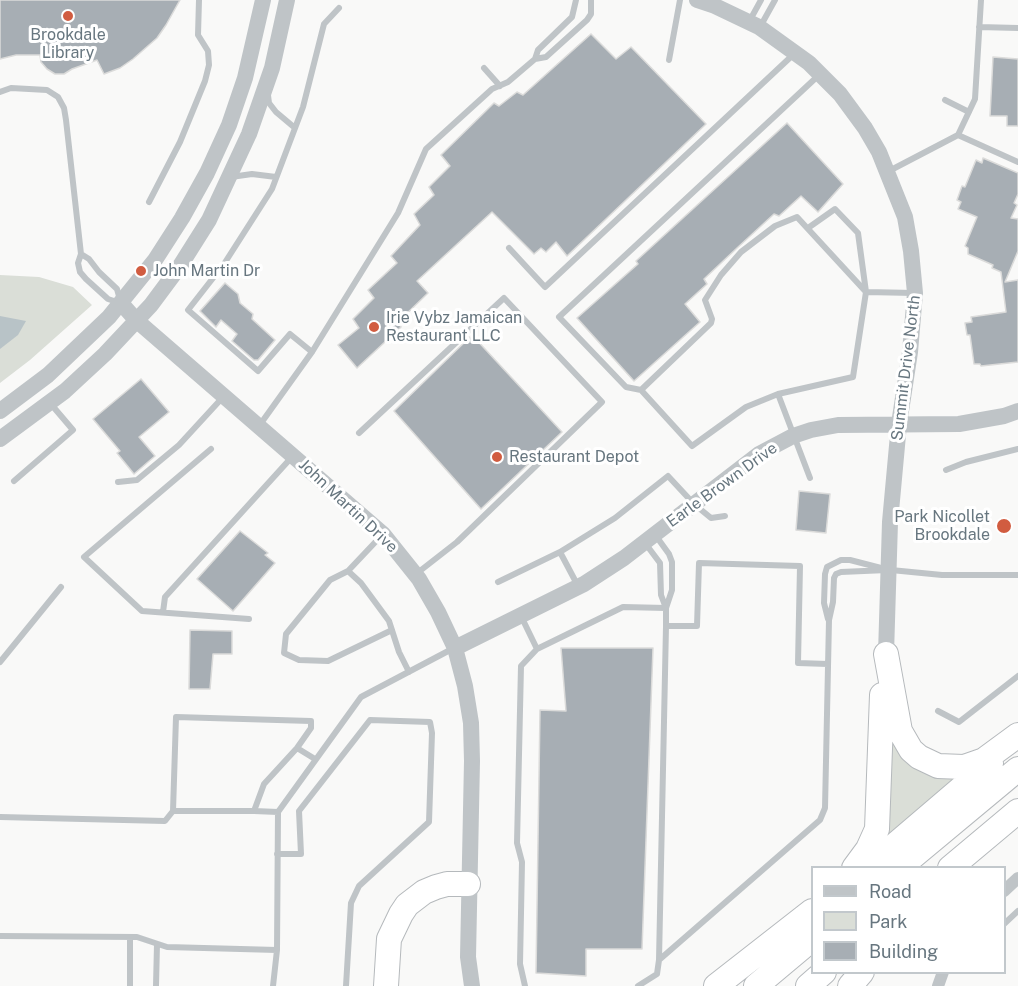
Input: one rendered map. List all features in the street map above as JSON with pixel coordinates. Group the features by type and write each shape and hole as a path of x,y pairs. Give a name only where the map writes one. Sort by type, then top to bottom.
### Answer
{"highway":[{"path":"886,654 900,730 911,750 919,757 938,766 964,767 984,760 1018,735"},
{"path":"855,866 868,849 877,829 882,694 886,654"},
{"path":"869,866 1018,740"},
{"path":"900,866 1018,769"},
{"path":"951,866 1018,811"},
{"path":"970,866 1018,820"},
{"path":"386,986 389,939 400,914 424,892 447,884 468,884"},
{"path":"716,986 811,912"},
{"path":"756,986 811,941"},
{"path":"808,986 822,974"},
{"path":"850,986 860,974"}],"street":[{"path":"0,411 48,375 121,303 155,260 183,218 229,125 245,78 263,0"},
{"path":"0,440 50,402 105,354 151,305 180,266 208,220 249,134 266,87 287,0"},
{"name":"Summit Drive North","path":"697,0 716,6 754,24 796,52 840,94 865,128 888,172 905,217 915,293 910,352 899,424 887,570 886,654"},
{"name":"John Martin Drive","path":"121,303 136,320 383,534 416,574 438,612 455,648 465,686 471,723 468,957 472,986"},
{"name":"Earle Brown Drive","path":"455,648 578,587 624,558 759,454 793,436 838,425 960,424 1004,416 1018,411"},
{"path":"1006,890 1018,878"}],"lane":[{"path":"149,202 180,142 205,81 209,65 208,51 198,35 199,0"},
{"path":"535,59 538,50 572,17 576,0"},
{"path":"259,426 312,352 398,213 426,149 485,95 508,82 535,59 546,57 587,20 591,14 591,0"},
{"path":"669,60 680,0"},
{"path":"754,24 761,0"},
{"path":"754,24 774,0"},
{"path":"888,172 958,135 975,99 981,0"},
{"path":"312,352 290,334 258,371 188,310 224,264 272,189 303,107 324,24 339,8"},
{"path":"979,27 1018,28"},
{"path":"509,248 545,287 796,52"},
{"path":"484,68 500,86"},
{"path":"808,228 835,208 857,232 866,292 853,377 778,394 746,407 692,446 641,390 626,387 559,317 820,74"},
{"path":"266,87 269,103 295,128"},
{"path":"0,92 11,88 47,90 58,97 64,108 66,120 81,254 78,263 80,272 108,299 121,303"},
{"path":"945,100 969,112"},
{"path":"958,135 1018,162"},
{"path":"230,177 252,174 276,177"},
{"path":"641,390 711,323 712,319 705,300 721,275 741,252 775,226 796,217 866,292 915,293"},
{"path":"81,254 117,289 121,303"},
{"path":"359,433 504,298 602,402 457,542 416,574"},
{"path":"778,394 810,478"},
{"path":"118,482 137,480 178,445 224,396"},
{"path":"14,481 73,430 50,402"},
{"path":"211,449 84,557 142,611 249,619"},
{"path":"946,470 966,462 1018,449"},
{"path":"163,612 165,597 294,456"},
{"path":"498,582 560,552 615,518 668,476 694,504 711,518 725,516"},
{"path":"383,534 348,571 330,580 286,634 284,653 299,660 328,661 392,630"},
{"path":"649,538 660,563 661,595 666,608"},
{"path":"638,986 657,974 666,608 672,590 672,562 669,554 649,538"},
{"path":"560,552 578,587"},
{"path":"658,960 820,820 825,808 828,664 828,620 824,603 825,574 827,567 841,560 850,560 887,570"},
{"path":"666,626 697,626 699,563 801,566 798,663 828,664"},
{"path":"828,620 833,602 836,574 841,572 887,570 942,574 1018,575"},
{"path":"348,571 361,584 389,621 409,672"},
{"path":"0,662 62,586"},
{"path":"525,986 520,964 522,862 517,843 521,666 537,649 623,607 666,608"},
{"path":"520,615 537,649"},
{"path":"273,986 277,950 278,812 361,697 455,648"},
{"path":"938,711 959,722 1018,675"},
{"path":"0,818 165,821 173,811 176,717 311,721 311,728 297,748 264,784 254,812"},
{"path":"278,854 301,854 299,811 370,720 430,722 432,733 429,822 359,886 351,903 346,986"},
{"path":"297,748 315,759"},
{"path":"173,811 278,812"},
{"path":"1006,923 1018,912"},
{"path":"0,936 137,937 167,947 277,950"},
{"path":"130,937 130,986"},
{"path":"156,986 157,944"}],"green space":[{"path":"0,275 39,277 73,287 92,305 30,360 0,383"},
{"path":"885,733 963,775 875,852"}],"shaded area":[{"path":"0,316 26,321 18,335 0,349"}],"building":[{"path":"0,0 180,0 157,38 120,68 104,74 97,60 64,74 55,74 41,62 40,55 16,55 0,59"},
{"path":"591,34 616,59 631,47 706,124 567,256 556,242 546,252 541,248 534,254 492,212 417,281 428,293 398,322 401,327 357,368 338,345 359,328 353,319 374,298 368,290 397,263 391,256 420,225 414,214 434,195 429,187 450,166 441,155 494,103 499,106 517,92 523,95"},
{"path":"993,57 1018,59 1018,126 1007,126 1007,116 990,116"},
{"path":"787,123 843,184 818,212 801,196 779,216 774,214 704,279 707,284 685,304 700,322 634,381 577,318 638,264 636,261"},
{"path":"983,158 1018,173 1018,194 1014,203 1017,205 1011,218 1018,219 1018,251 1005,282 1018,280 1018,362 981,366 974,364 970,335 967,335 965,323 972,322 971,317 1006,312 1001,272 992,268 993,265 968,254 968,248 965,246 977,217 958,209 961,202 957,200 976,160 982,163"},
{"path":"225,283 238,294 240,303 253,314 252,319 275,340 258,360 254,360 232,341 237,334 221,320 216,327 200,311"},
{"path":"472,335 562,432 481,509 394,411"},
{"path":"141,379 169,412 139,437 155,456 134,474 117,453 120,451 93,419"},
{"path":"799,491 830,494 826,533 796,530"},
{"path":"240,531 268,553 265,555 275,563 233,611 197,579"},
{"path":"190,630 232,631 232,654 213,654 210,689 189,689"},
{"path":"561,648 653,648 642,949 586,949 586,976 536,973 540,710 566,711"}],"place":[{"name":"Brookdale Library","path":"68,16"},
{"name":"John Martin Dr","path":"141,271"},
{"name":"Irie Vybz Jamaican Restaurant LLC","path":"374,327"},
{"name":"Restaurant Depot","path":"497,457"},
{"name":"Park Nicollet Brookdale","path":"1004,526"}]}
